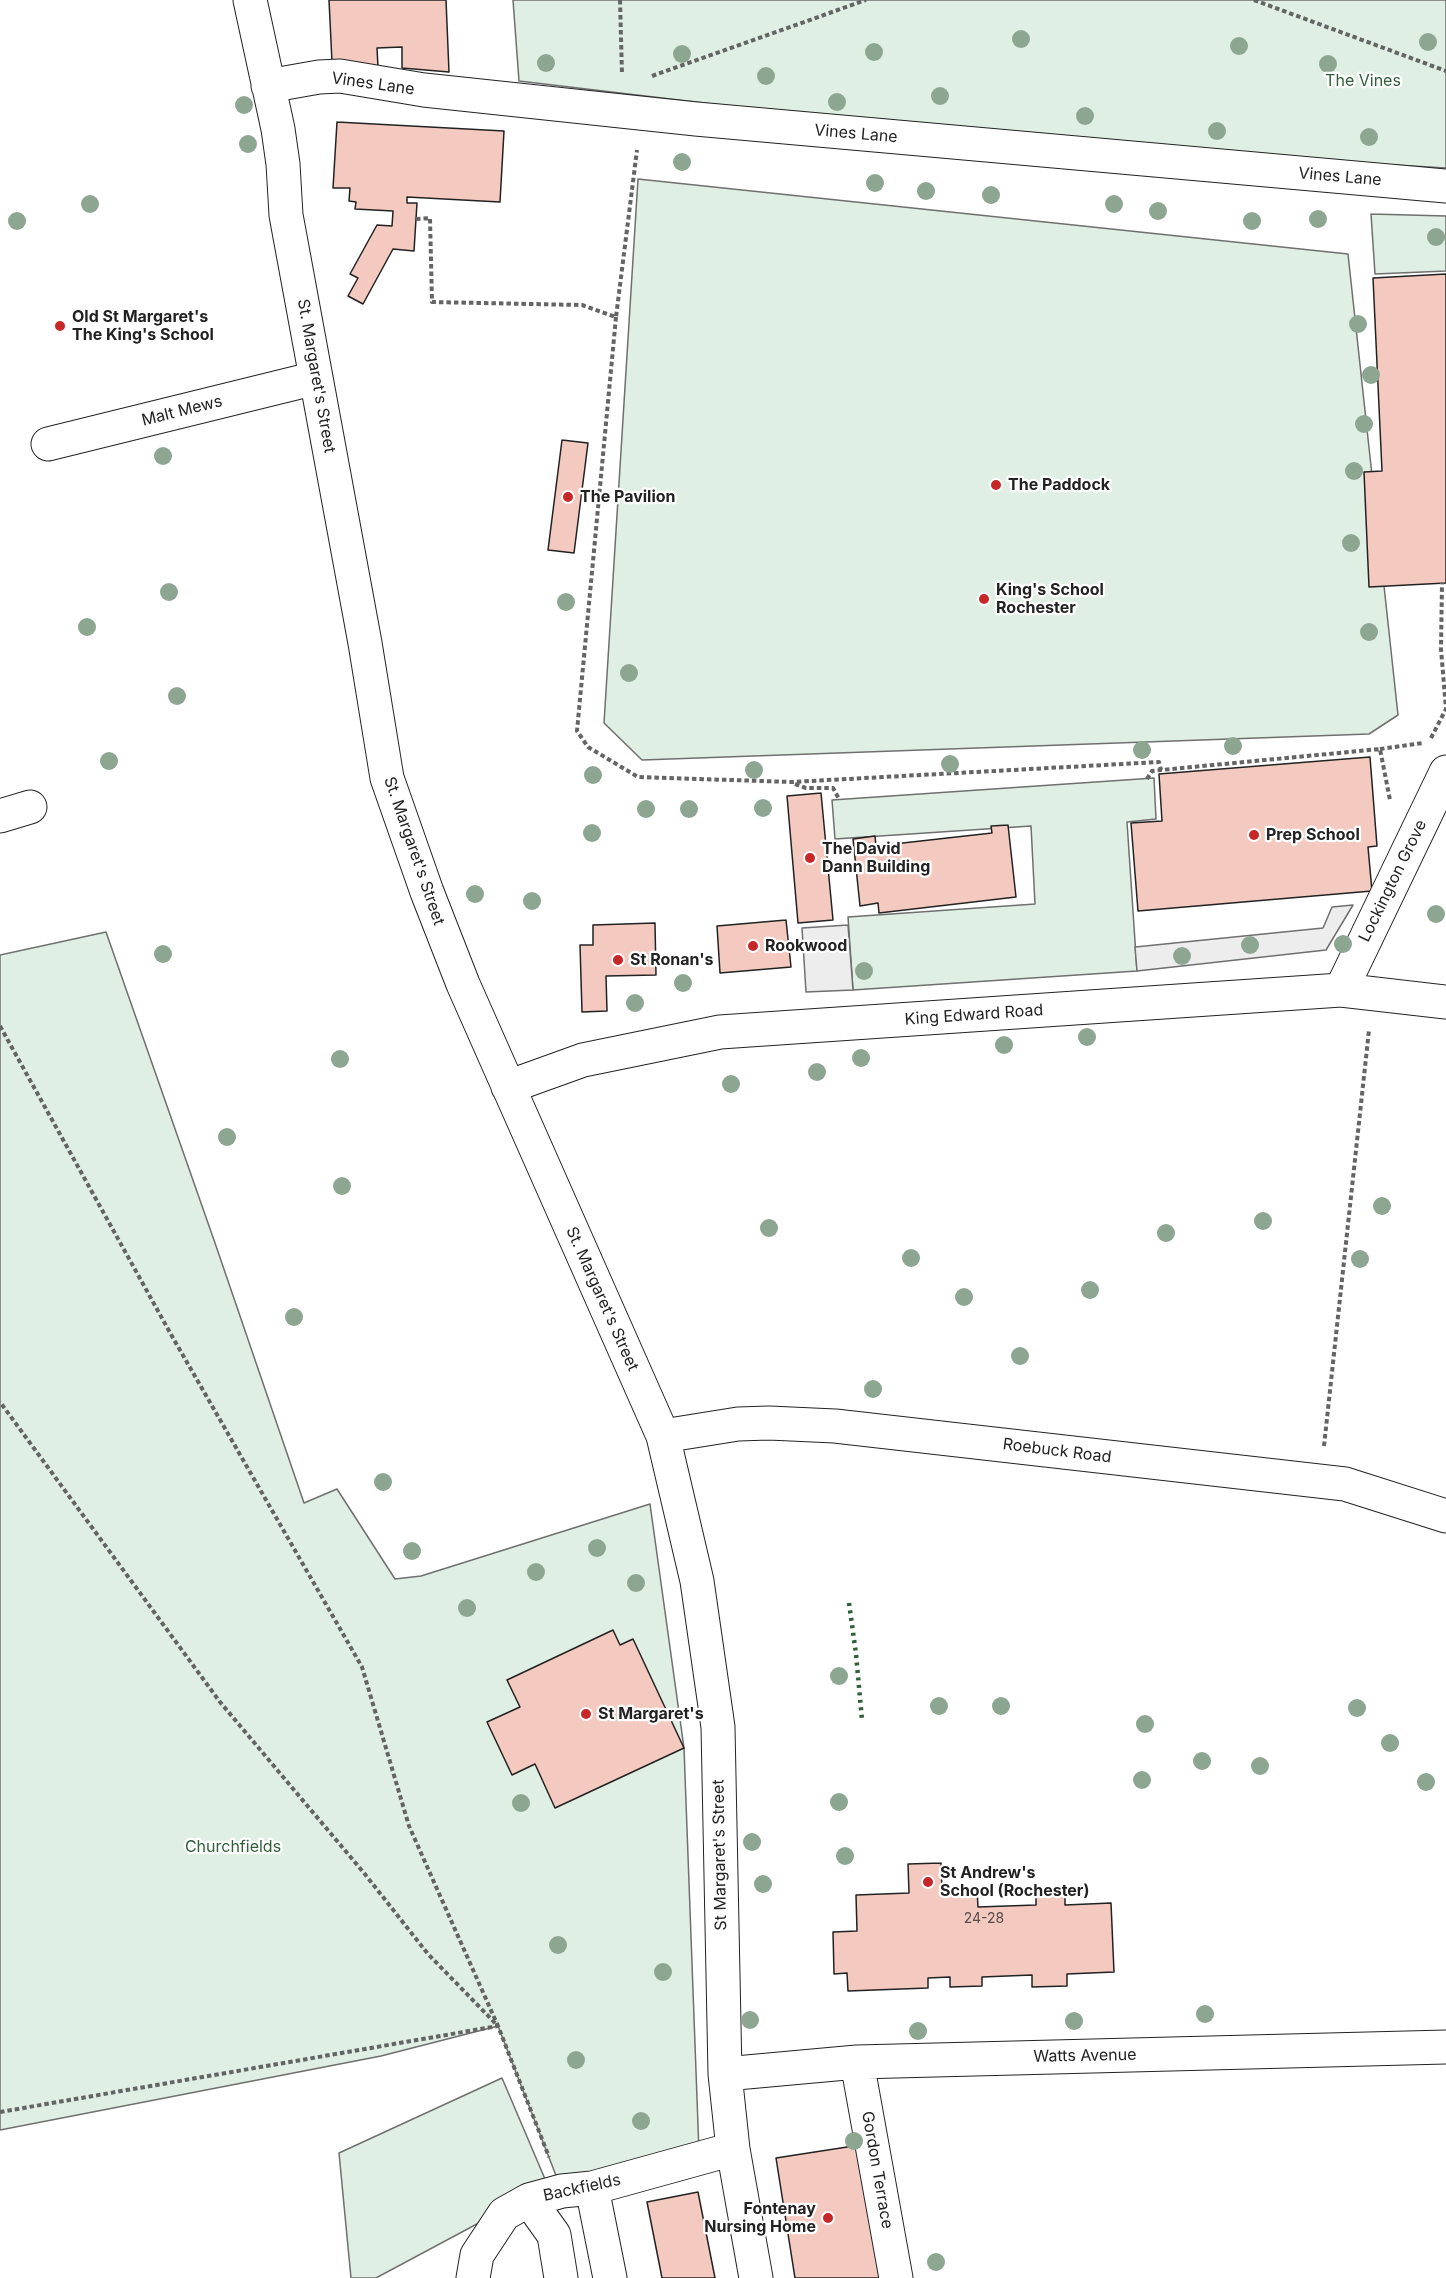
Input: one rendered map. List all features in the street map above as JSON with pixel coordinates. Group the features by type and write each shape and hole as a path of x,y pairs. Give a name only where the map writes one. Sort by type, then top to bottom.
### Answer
{"street":[{"path":"250,0 268,86"},
{"name":"Vines Lane","path":"268,86 319,77 340,76 424,90 620,98 1182,164 1446,186"},
{"name":"St. Margaret's Street","path":"268,86 280,146 286,215 365,643 387,778 459,973 663,1436"},
{"name":"Malt Mews","path":"48,444 316,378"},
{"name":"Lockington Grove","path":"1357,992 1446,772"},
{"name":"King Edward Road","path":"508,1087 583,1060 720,1032 1357,992 1446,1002"},
{"name":"Roebuck Road","path":"663,1436 738,1424 769,1422 835,1426 1345,1484 1446,1516"},
{"name":"St Margaret's Street","path":"663,1436 697,1581 718,1728 725,2074 733,2149 756,2278"},
{"name":"Watts Avenue","path":"725,2074 857,2062 1446,2047"},
{"name":"Gordon Terrace","path":"857,2062 896,2278"},
{"name":"Backfields","path":"473,2278 477,2255 504,2214 529,2200 577,2190 733,2149"},
{"path":"577,2190 610,2278"},
{"path":"529,2200 554,2235 561,2278"}],"path":[{"path":"620,0 620,98 866,0"},
{"path":"1254,0 1446,71"},
{"path":"637,148 616,317 577,731 588,747 638,777 792,782 1159,762 1161,770"},
{"path":"416,219 430,218 432,302 582,305 616,317"},
{"path":"1148,778 1152,771 1380,749 1428,742 1446,709 1441,649 1444,585"},
{"path":"1380,749 1392,806"},
{"path":"792,782 806,788 833,788 839,799"},
{"path":"1320,1482 1357,992"},
{"path":"0,1026 173,1338 362,1667 409,1826 498,2026 577,2190"},
{"path":"0,1402 220,1702 364,1873 428,1954 498,2026"},
{"path":"0,2112 498,2026"}],"green space":[{"name":"The Vines","path":"513,0 1446,0 1446,168 1058,145 519,81"},
{"name":"The Paddock","path":"638,179 1348,254 1398,715 1369,734 642,760 604,723"},
{"path":"1371,214 1446,216 1446,271 1375,274"},
{"path":"1154,778 1156,819 1127,822 1137,971 853,990 848,917 1035,904 1031,826 835,839 832,800"},
{"name":"Churchfields","path":"106,932 304,1503 337,1489 395,1579 421,1576 650,1504 684,1748 699,2152 562,2191 498,2026 381,2056 0,2130 0,955"},
{"path":"502,2078 548,2186 376,2278 351,2278 339,2153"}],"shaded area":[{"path":"1353,905 1326,950 1137,971 1135,947 1323,928 1332,907"},
{"path":"848,925 853,990 806,992 802,928"}],"building":[{"path":"329,0 446,0 449,72 402,68 402,47 377,48 378,67 332,62"},
{"path":"337,122 504,131 500,202 407,197 407,203 417,203 414,251 393,249 363,304 348,296 358,278 350,274 377,225 392,226 393,211 355,209 356,202 349,201 350,188 333,188"},
{"path":"1446,274 1446,583 1369,587 1364,472 1382,471 1373,278"},
{"name":"The Pavilion","path":"562,440 588,443 574,553 548,550"},
{"name":"Prep School","path":"1370,757 1377,846 1368,847 1372,891 1138,911 1131,823 1162,821 1159,774"},
{"name":"The David Dann Building","path":"821,793 833,920 798,923 787,796"},
{"path":"1008,825 1016,897 879,913 878,903 860,906 853,839 875,836 876,846 992,833 991,826"},
{"name":"Rookwood","path":"786,920 791,967 720,973 717,926"},
{"name":"St Ronan's","path":"655,923 656,975 606,976 607,1011 582,1012 580,945 593,945 593,925"},
{"name":"St Margaret's","path":"613,1630 620,1645 633,1639 684,1748 555,1808 535,1764 512,1775 487,1722 520,1707 507,1680"},
{"path":"941,1863 942,1890 977,1889 978,1907 1036,1905 1036,1896 1065,1895 1065,1905 1111,1903 1114,1972 1067,1974 1067,1986 1032,1987 1032,1975 982,1977 982,1986 950,1987 950,1977 928,1978 928,1988 848,1991 847,1973 834,1974 833,1932 857,1931 856,1895 909,1893 908,1864"},
{"name":"Fontenay Nursing Home","path":"860,2145 880,2278 795,2278 776,2158"},
{"path":"698,2192 715,2278 662,2278 647,2202"}],"hedge":[{"path":"849,1603 862,1720"}],"place":[{"name":"Old St Margaret's The King's School","path":"60,326"},
{"name":"The Paddock","path":"996,485"},
{"name":"The Pavilion","path":"568,497"},
{"name":"King's School Rochester","path":"984,599"},
{"name":"Prep School","path":"1254,835"},
{"name":"The David Dann Building","path":"810,858"},
{"name":"Rookwood","path":"753,946"},
{"name":"St Ronan's","path":"618,960"},
{"name":"St Margaret's","path":"586,1714"},
{"name":"St Andrew's School (Rochester)","path":"928,1882"},
{"name":"Fontenay Nursing Home","path":"828,2218"}]}
